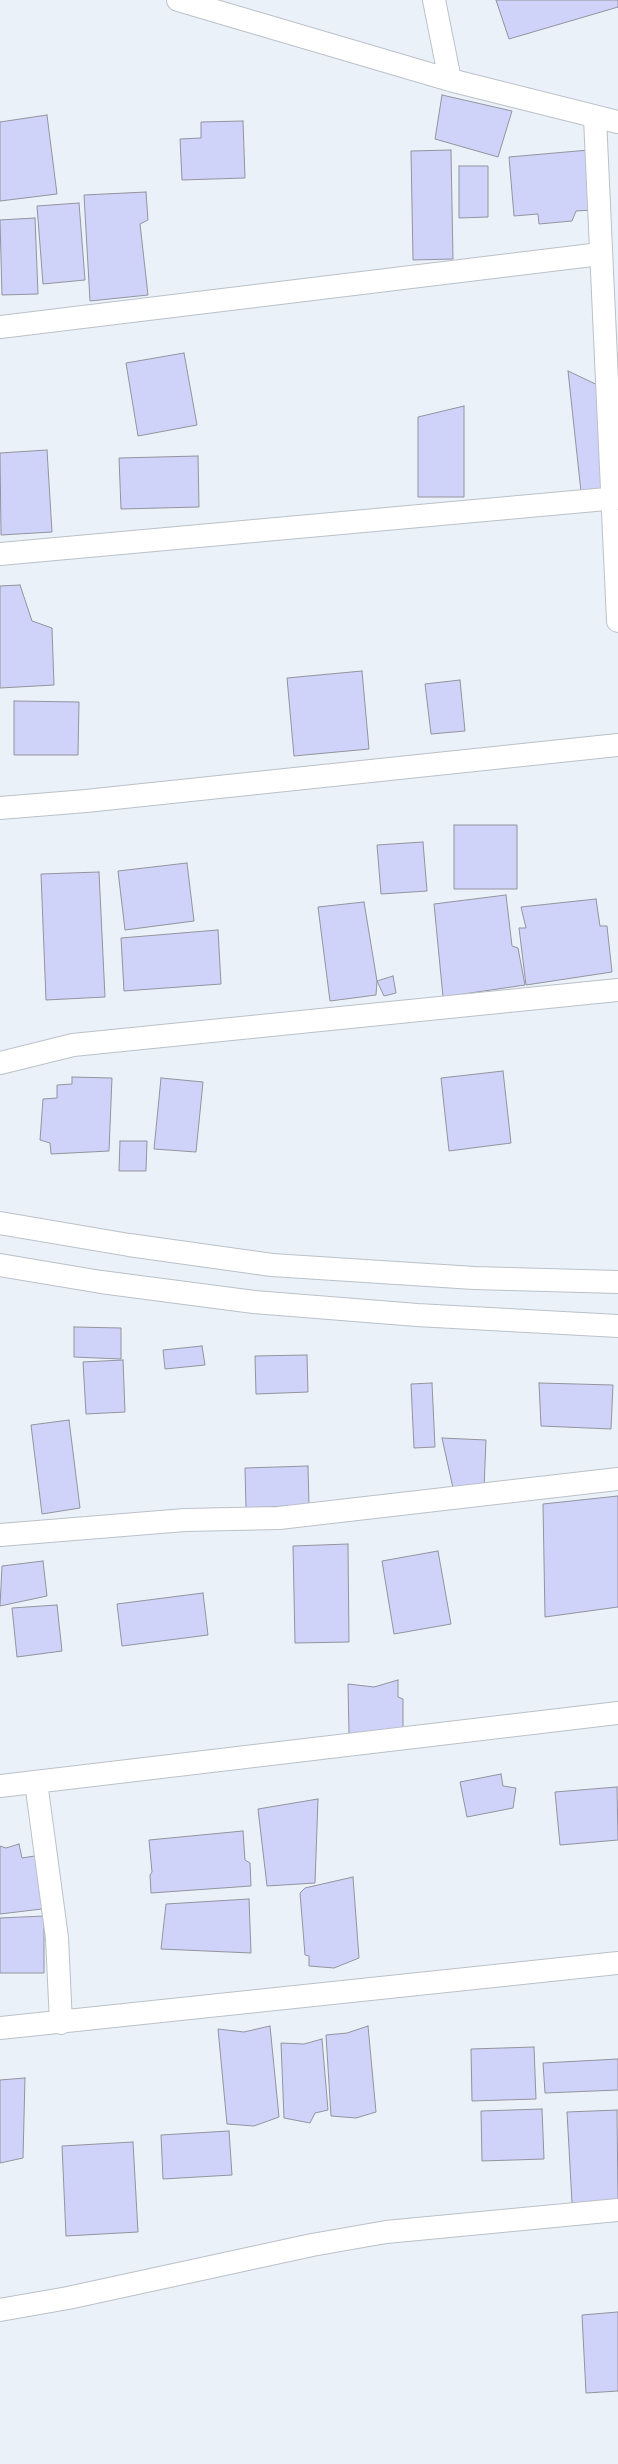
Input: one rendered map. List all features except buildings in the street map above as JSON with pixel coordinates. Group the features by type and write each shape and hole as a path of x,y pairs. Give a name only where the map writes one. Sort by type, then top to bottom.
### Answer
{"main road":[{"path":"178,0 450,80 595,118 618,122"},
{"path":"434,0 450,80"},
{"path":"595,118 600,254 615,498 618,621"},
{"path":"0,327 600,254"},
{"path":"0,554 615,498"},
{"path":"0,808 94,800 618,745"},
{"path":"0,1063 74,1045 618,990"},
{"path":"0,1223 128,1245 272,1265 474,1278 618,1282"},
{"path":"0,1265 101,1282 254,1302 417,1315 618,1326"},
{"path":"0,1535 185,1520 279,1518 618,1479"},
{"path":"0,1786 618,1713"},
{"path":"36,1782 57,1938 61,2023"},
{"path":"0,2028 61,2023 618,1963"},
{"path":"0,2310 68,2298 312,2245 386,2232 618,2210"}]}
